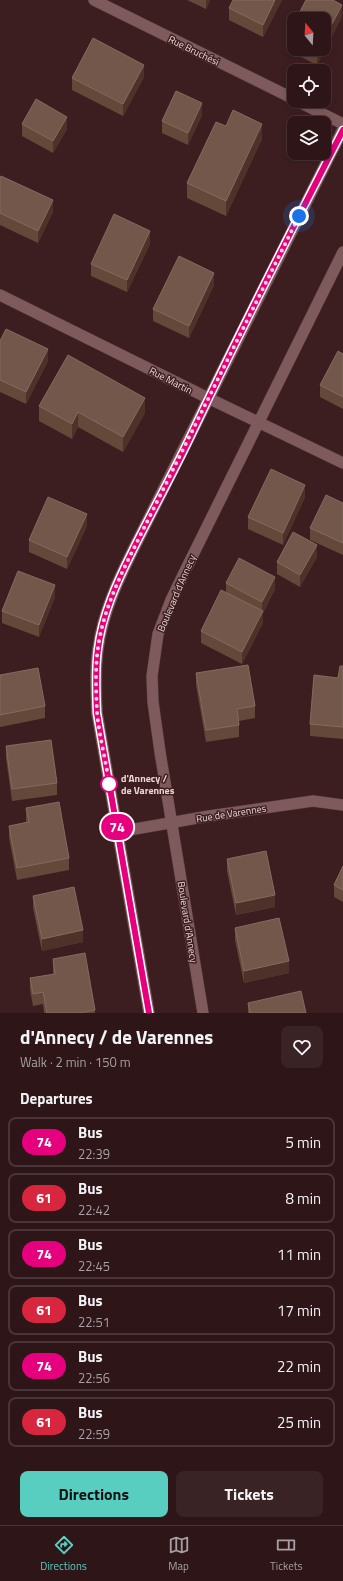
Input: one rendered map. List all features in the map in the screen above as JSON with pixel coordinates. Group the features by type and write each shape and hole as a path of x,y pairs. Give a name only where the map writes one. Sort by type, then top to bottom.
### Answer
{"street":[{"name":"Rue Bruchési","path":"94,0 287,96"},
{"path":"312,108 343,124"},
{"path":"149,1013 97,713 96,670 99,642 107,610 123,571 343,130"},
{"name":"Boulevard d'Annecy","path":"203,1013 153,702 152,676 158,634 163,618 177,586 343,252"},
{"name":"Rue Martin","path":"0,295 343,463"},
{"name":"Rue de Varennes","path":"118,832 313,801 343,805"}],"building":[{"path":"233,0 275,0 263,25 229,8"},
{"path":"306,0 333,0 342,5 331,26 331,12 300,12"},
{"path":"93,38 144,65 123,104 72,78"},
{"path":"176,91 202,103 188,133 162,121"},
{"path":"36,99 67,117 53,141 22,124"},
{"path":"233,110 262,124 226,201 187,183 216,122 226,126"},
{"path":"1,176 53,200 38,231 0,213"},
{"path":"114,214 150,231 127,280 91,264"},
{"path":"179,256 214,273 189,326 153,309"},
{"path":"6,329 48,349 26,392 0,380 0,341"},
{"path":"338,351 343,354 343,397 320,385"},
{"path":"68,355 145,398 123,437 78,412 72,424 39,406"},
{"path":"271,469 305,485 283,533 248,517"},
{"path":"326,495 343,503 343,543 310,528"},
{"path":"48,497 87,514 67,557 29,540"},
{"path":"293,532 317,545 300,575 277,562"},
{"path":"239,558 275,577 262,602 226,583"},
{"path":"18,571 55,585 39,625 2,611"},
{"path":"221,590 263,611 242,652 201,631"},
{"path":"248,665 255,706 237,709 239,725 206,730 196,673"},
{"path":"340,666 343,666 343,727 310,724 314,675 338,678"},
{"path":"38,668 45,706 0,715 0,675"},
{"path":"51,740 57,783 12,789 6,746"},
{"path":"59,802 69,858 17,868 9,826 29,822 26,808"},
{"path":"266,851 275,895 236,903 227,859"},
{"path":"343,866 343,890 334,885"},
{"path":"74,887 83,930 42,939 33,896"},
{"path":"279,918 289,961 244,971 235,928"},
{"path":"85,953 95,1010 80,1013 47,1013 43,992 33,994 30,978 55,974 53,959"},
{"path":"301,991 306,1013 250,1013 248,1003"}],"bus line":[{"name":"74","path":"149,1013 97,713 96,670 98,648 102,629 107,610 123,571 194,429 221,370 343,130"}],"place":[{"name":"d'Annecy / de Varennes","path":"109,784"}],"route":[{"path":"109,784 97,713 96,686 98,648 107,610 138,540 194,429 221,370 299,216"}]}
